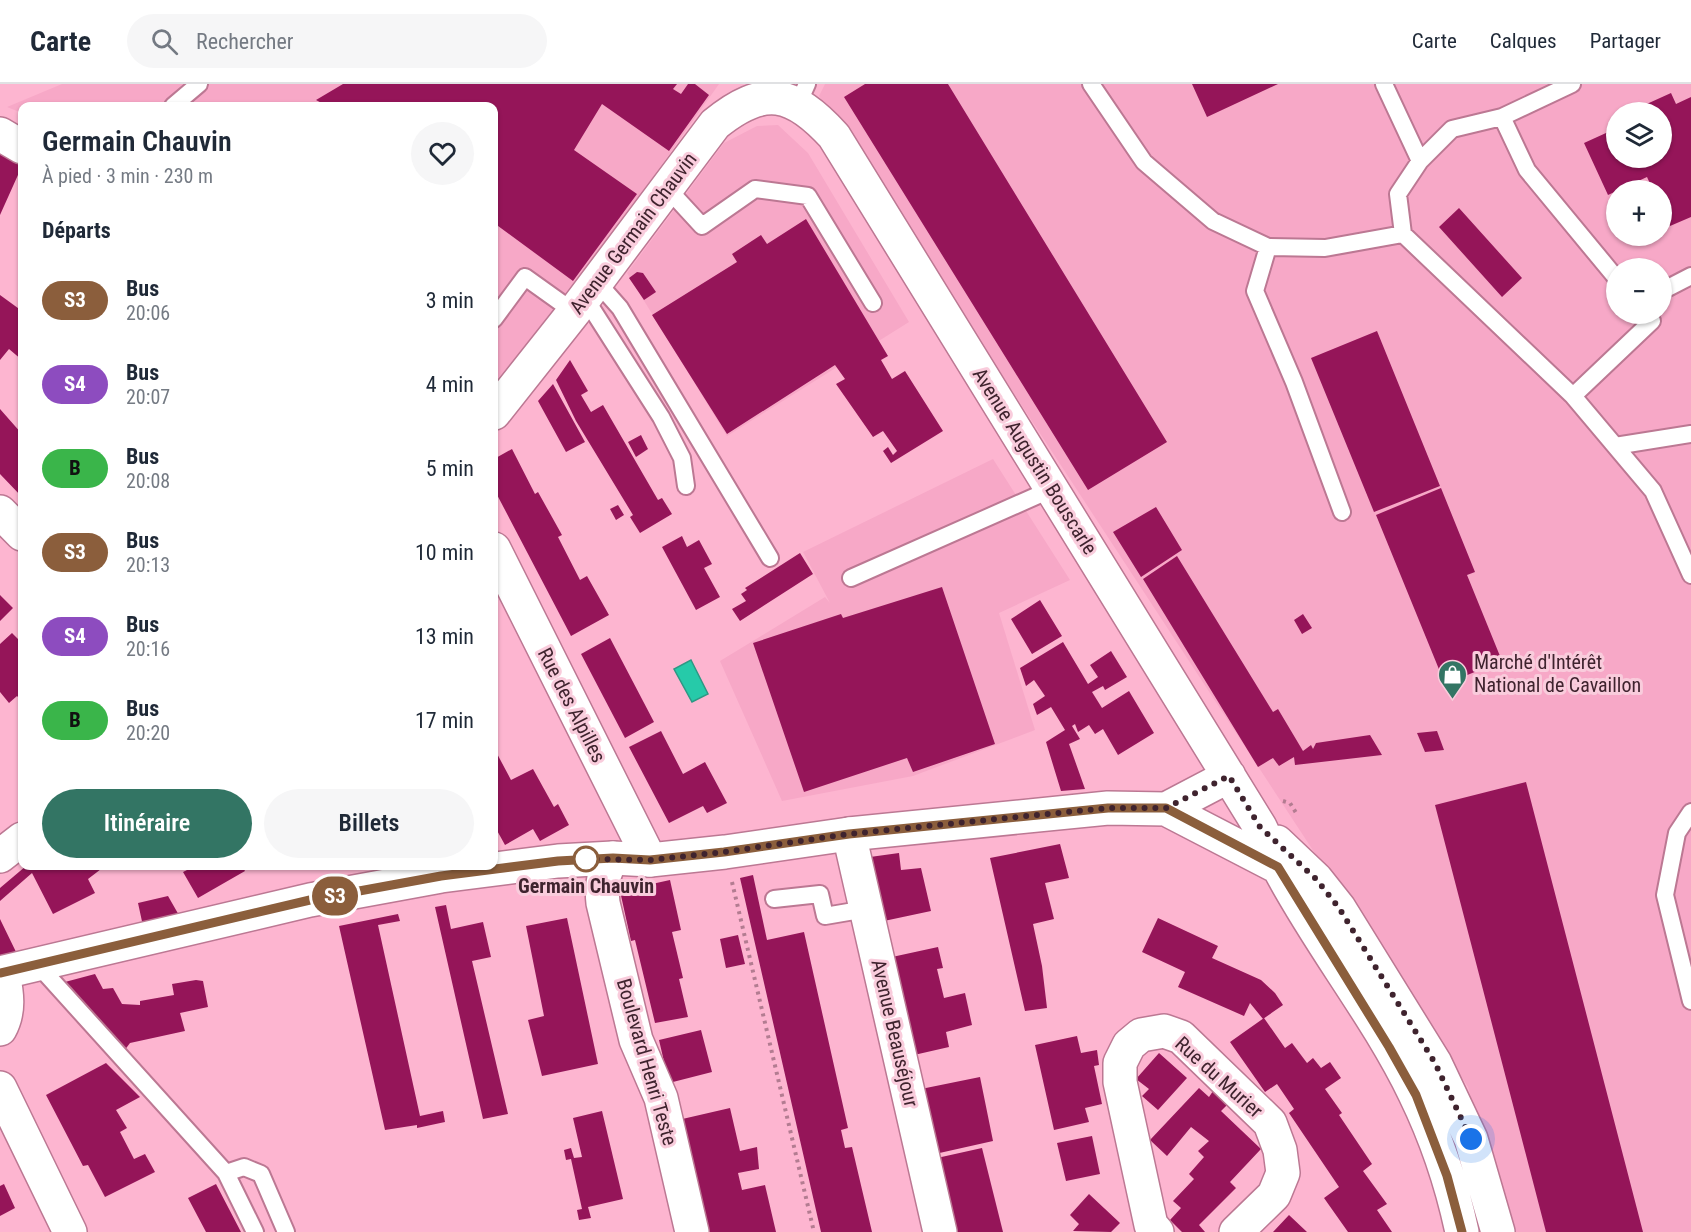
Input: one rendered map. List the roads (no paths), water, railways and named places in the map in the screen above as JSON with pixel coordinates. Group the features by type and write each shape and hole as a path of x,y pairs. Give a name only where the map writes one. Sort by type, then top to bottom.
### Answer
{"street":[{"name":"Avenue Germain Chauvin","path":"498,408 715,124 752,99 782,98 803,94"},
{"name":"Avenue Augustin Bouscarle","path":"803,94 816,116 834,136 1260,827"},
{"path":"0,134 18,145"},
{"path":"0,512 18,530"},
{"name":"Rue des Alpilles","path":"498,557 650,860"},
{"path":"498,869 558,861 613,858 650,860 849,834 1108,808 1166,808 1229,776"},
{"path":"1166,808 1278,867"},
{"path":"1260,827 1278,867 1416,1095 1447,1176 1462,1232"},
{"path":"1260,827 1316,879 1339,908 1435,1063 1471,1139 1498,1232"},
{"name":"Avenue Beauséjour","path":"849,834 940,1232"},
{"path":"0,856 18,841"},
{"name":"Boulevard Henri Teste","path":"613,858 606,868 601,888 603,903 636,1040 661,1098 692,1232"},
{"path":"0,1029 5,1020 8,998 2,973 310,900 408,882 494,870"},
{"name":"Rue du Murier","path":"1157,1232 1151,1225 1120,1082 1120,1063 1129,1045 1141,1035 1164,1031 1181,1037 1270,1123 1280,1150 1283,1173 1274,1195 1236,1232"},
{"path":"0,1088 70,1232"}],"lane":[{"path":"178,102 199,84"},
{"path":"1091,84 1144,162 1213,221 1268,247 1325,248 1403,234"},
{"path":"1384,84 1420,161"},
{"path":"1572,84 1502,117 1452,129 1420,161 1398,194 1403,234 1573,396 1653,490 1691,575"},
{"path":"1502,117 1527,170 1606,266"},
{"path":"667,188 702,226 755,189 808,196 873,303"},
{"path":"1268,247 1256,291 1294,382 1342,512"},
{"path":"1672,286 1691,276"},
{"path":"498,314 525,277 620,308 770,558"},
{"path":"585,297 661,417 682,458 686,486"},
{"path":"1573,396 1649,324"},
{"path":"1615,446 1691,434"},
{"path":"851,578 1053,489"},
{"path":"1691,812 1677,833 1665,895 1691,1001"},
{"path":"774,899 820,894 825,916 866,909"},
{"path":"38,965 226,1173 255,1232"},
{"path":"226,1173 244,1167 261,1173 286,1232"}],"place":[{"name":"Marché d'Intérêt National de Cavaillon","path":"1453,700"},
{"name":"Germain Chauvin","path":"586,859"}]}
